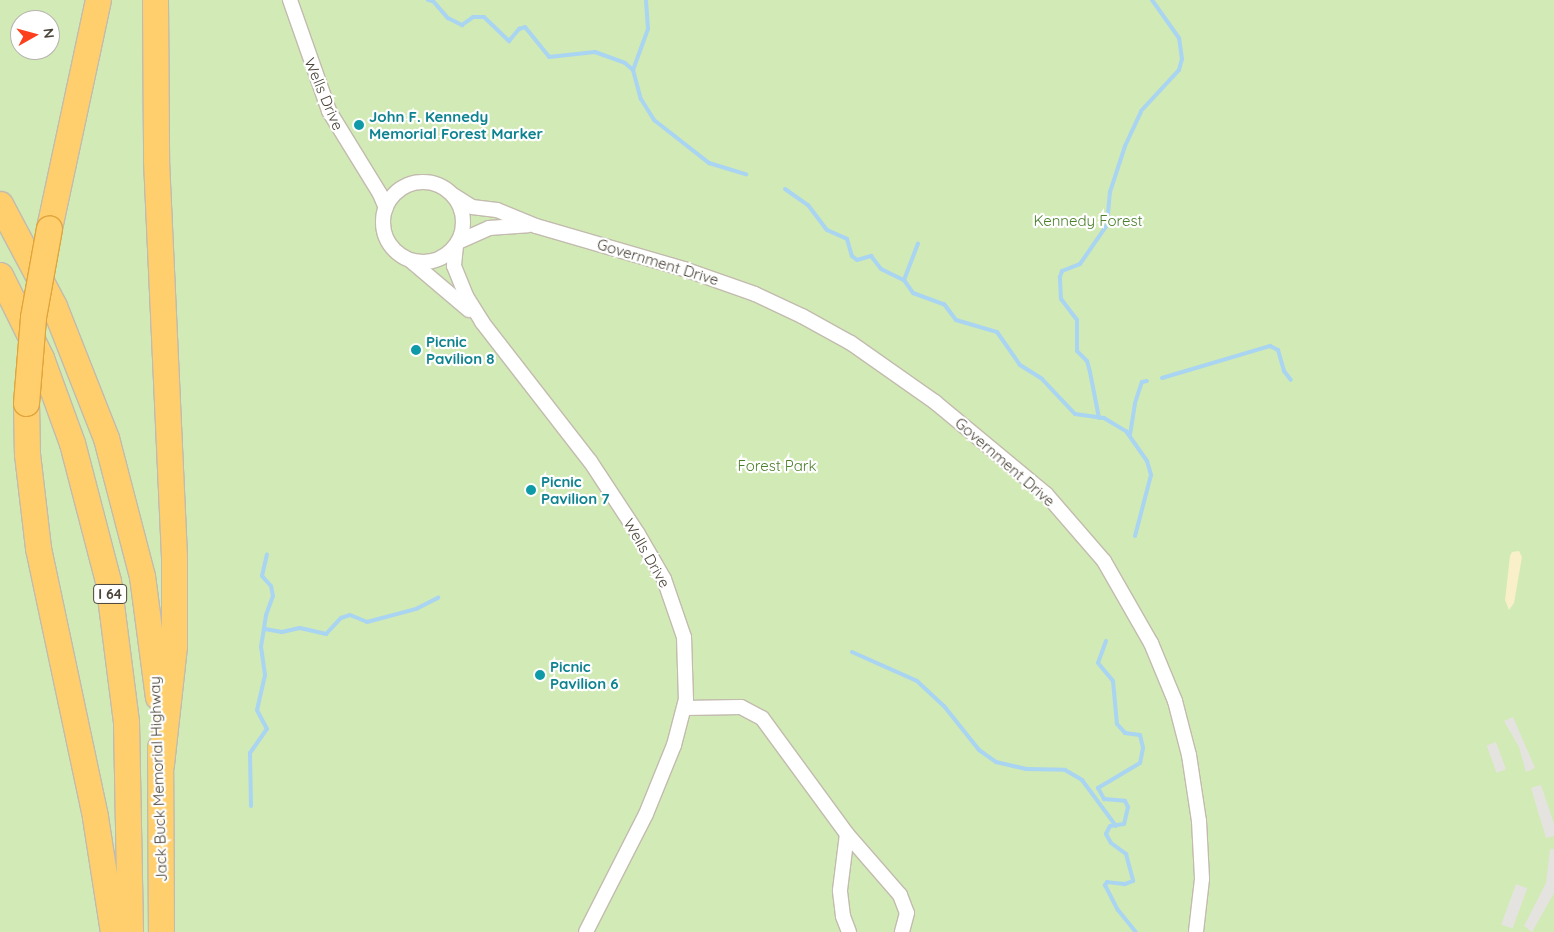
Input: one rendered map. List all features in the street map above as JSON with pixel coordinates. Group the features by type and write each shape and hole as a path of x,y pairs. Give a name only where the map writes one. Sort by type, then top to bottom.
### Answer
{"highway":[{"path":"98,0 49,228 33,317 26,403 27,454 38,548 95,817 112,932"},
{"path":"155,0 156,160 174,557 174,646 161,764"},
{"name":"Jack Buck Memorial Highway","path":"0,204 73,350 120,484 150,623 161,764 161,932"},
{"name":"Jack Buck Memorial Highway","path":"0,275 40,358 72,443 108,581 126,722 130,932"}],"street":[{"name":"Wells Drive","path":"290,0 329,111 380,194 386,208"},
{"path":"415,183 436,184 453,195 464,221 458,243 440,259 430,262 409,260 398,253 387,238 383,221 386,208 397,192 415,183"},
{"name":"Government Drive","path":"453,195 472,207 506,213 536,226 684,269 755,294 802,316 851,343 935,402 1046,494 1104,561 1151,643 1174,701 1189,755 1199,821 1202,879 1196,932"},
{"name":"Government Drive","path":"458,243 489,228 513,224 536,226"},
{"name":"Wells Drive","path":"458,243 452,257 455,273 482,322 590,461 664,579 684,637 687,673 685,708 674,745 646,814 586,932"},
{"name":"Wells Drive","path":"409,260 482,322"},
{"path":"685,708 734,706 762,718 847,834 900,894 907,913 902,932"},
{"path":"847,834 840,890 843,916 849,932"}],"green space":[{"name":"Forest Park","path":"0,0 1554,0 1554,932 0,932"}],"sand":[{"path":"1519,551 1522,557 1514,603 1509,610 1505,600 1510,556 1512,552"}],"shaded area":[{"path":"1513,717 1535,768 1526,772 1519,747 1504,721"},
{"path":"1496,742 1506,769 1497,773 1487,745"},
{"path":"1541,785 1554,824 1554,836 1546,838 1531,788"},
{"path":"1550,849 1554,849 1554,893 1532,932 1524,926 1546,883"},
{"path":"1516,884 1527,888 1513,929 1501,924"}],"waterway":[{"path":"428,0 433,1 448,18 462,25 473,17 484,17 509,41 519,29 525,27 549,57 595,52 625,63 633,70 641,99 654,120 709,163 746,174"},
{"path":"633,70 648,29 646,0"},
{"path":"1099,418 1087,361 1077,351 1077,320 1061,299 1060,277 1062,271 1080,264 1107,225 1110,192 1125,146 1141,111 1179,70 1182,59 1179,38 1152,0"},
{"path":"785,189 808,205 827,230 847,239 852,256 857,260 871,256 881,269 904,280 913,293 944,304 956,320 997,332 1020,365 1042,379 1075,414 1104,418 1126,431 1147,461 1151,475 1135,536"},
{"path":"904,280 918,244"},
{"path":"1162,378 1270,346 1278,350 1284,371 1291,380"},
{"path":"1130,435 1135,403 1142,382 1147,381"},
{"path":"251,806 250,753 267,729 257,710 265,675 261,647 266,615 273,596 271,586 262,576 267,555"},
{"path":"265,629 282,632 300,628 326,634 341,618 350,615 367,622 416,609 438,598"},
{"path":"1106,641 1098,663 1113,681 1117,724 1125,733 1140,735 1143,748 1140,763 1098,788 1104,799 1125,801 1128,807 1124,824 1110,826 1106,834 1111,843 1126,854 1133,881 1125,884 1107,882 1105,885 1118,910 1136,932"},
{"path":"852,652 917,681 944,706 979,750 996,762 1026,769 1065,770 1082,780 1116,826"}],"place":[{"name":"John F. Kennedy Memorial Forest Marker","path":"359,125"},
{"name":"Picnic Pavilion 8","path":"416,350"},
{"name":"Picnic Pavilion 7","path":"531,490"},
{"name":"Picnic Pavilion 6","path":"540,675"}],"park label":[{"name":"Kennedy Forest","path":"1088,221"}]}
